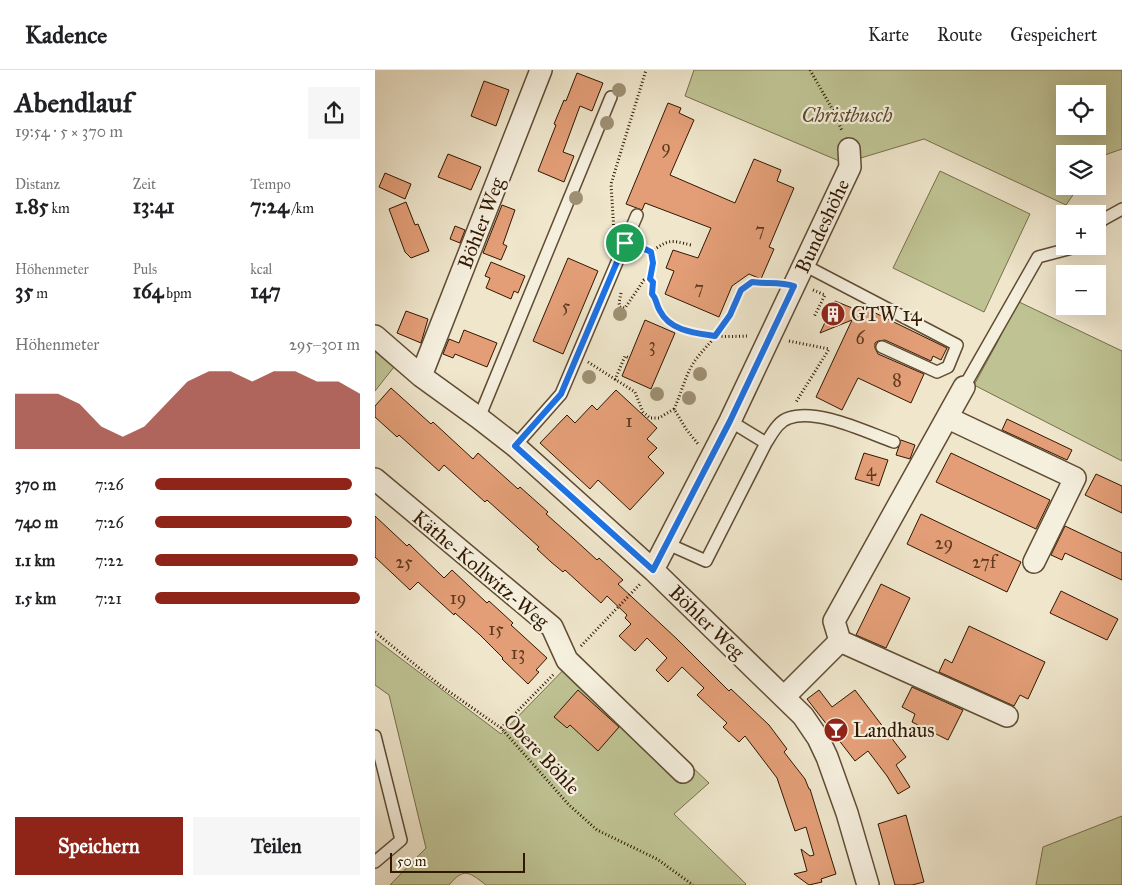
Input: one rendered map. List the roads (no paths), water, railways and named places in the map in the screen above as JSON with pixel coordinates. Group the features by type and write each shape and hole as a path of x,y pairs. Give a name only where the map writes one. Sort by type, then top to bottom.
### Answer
{"street":[{"name":"Böhler Weg","path":"421,376 541,70"},
{"name":"Bundeshöhe","path":"653,570 730,421 850,167 849,149"},
{"name":"Böhler Weg","path":"375,336 445,395 515,446 653,570 803,716 818,738 827,757 847,813 868,885"},
{"path":"964,386 834,621 840,641 1007,716"},
{"path":"948,418 1075,478 1034,562"},
{"name":"Käthe-Kollwitz-Weg","path":"375,479 553,627 567,660 683,772"},
{"path":"784,697 840,641"}],"lane":[{"path":"479,418 611,97"},
{"path":"1106,218 1122,209"},
{"path":"515,446 561,394 637,215"},
{"path":"964,386 1038,257 1056,252"},
{"path":"804,265 957,345 948,366 937,372 882,347"},
{"path":"668,544 706,561 766,444 777,426 788,418 806,415 823,417 894,442"},
{"path":"730,421 766,444"},
{"path":"375,736 401,840 375,862"}],"place":[{"name":"GTW 14","path":"833,314"},
{"name":"Landhaus","path":"836,730"}],"park label":[{"name":"Christbusch","path":"847,115"}]}
